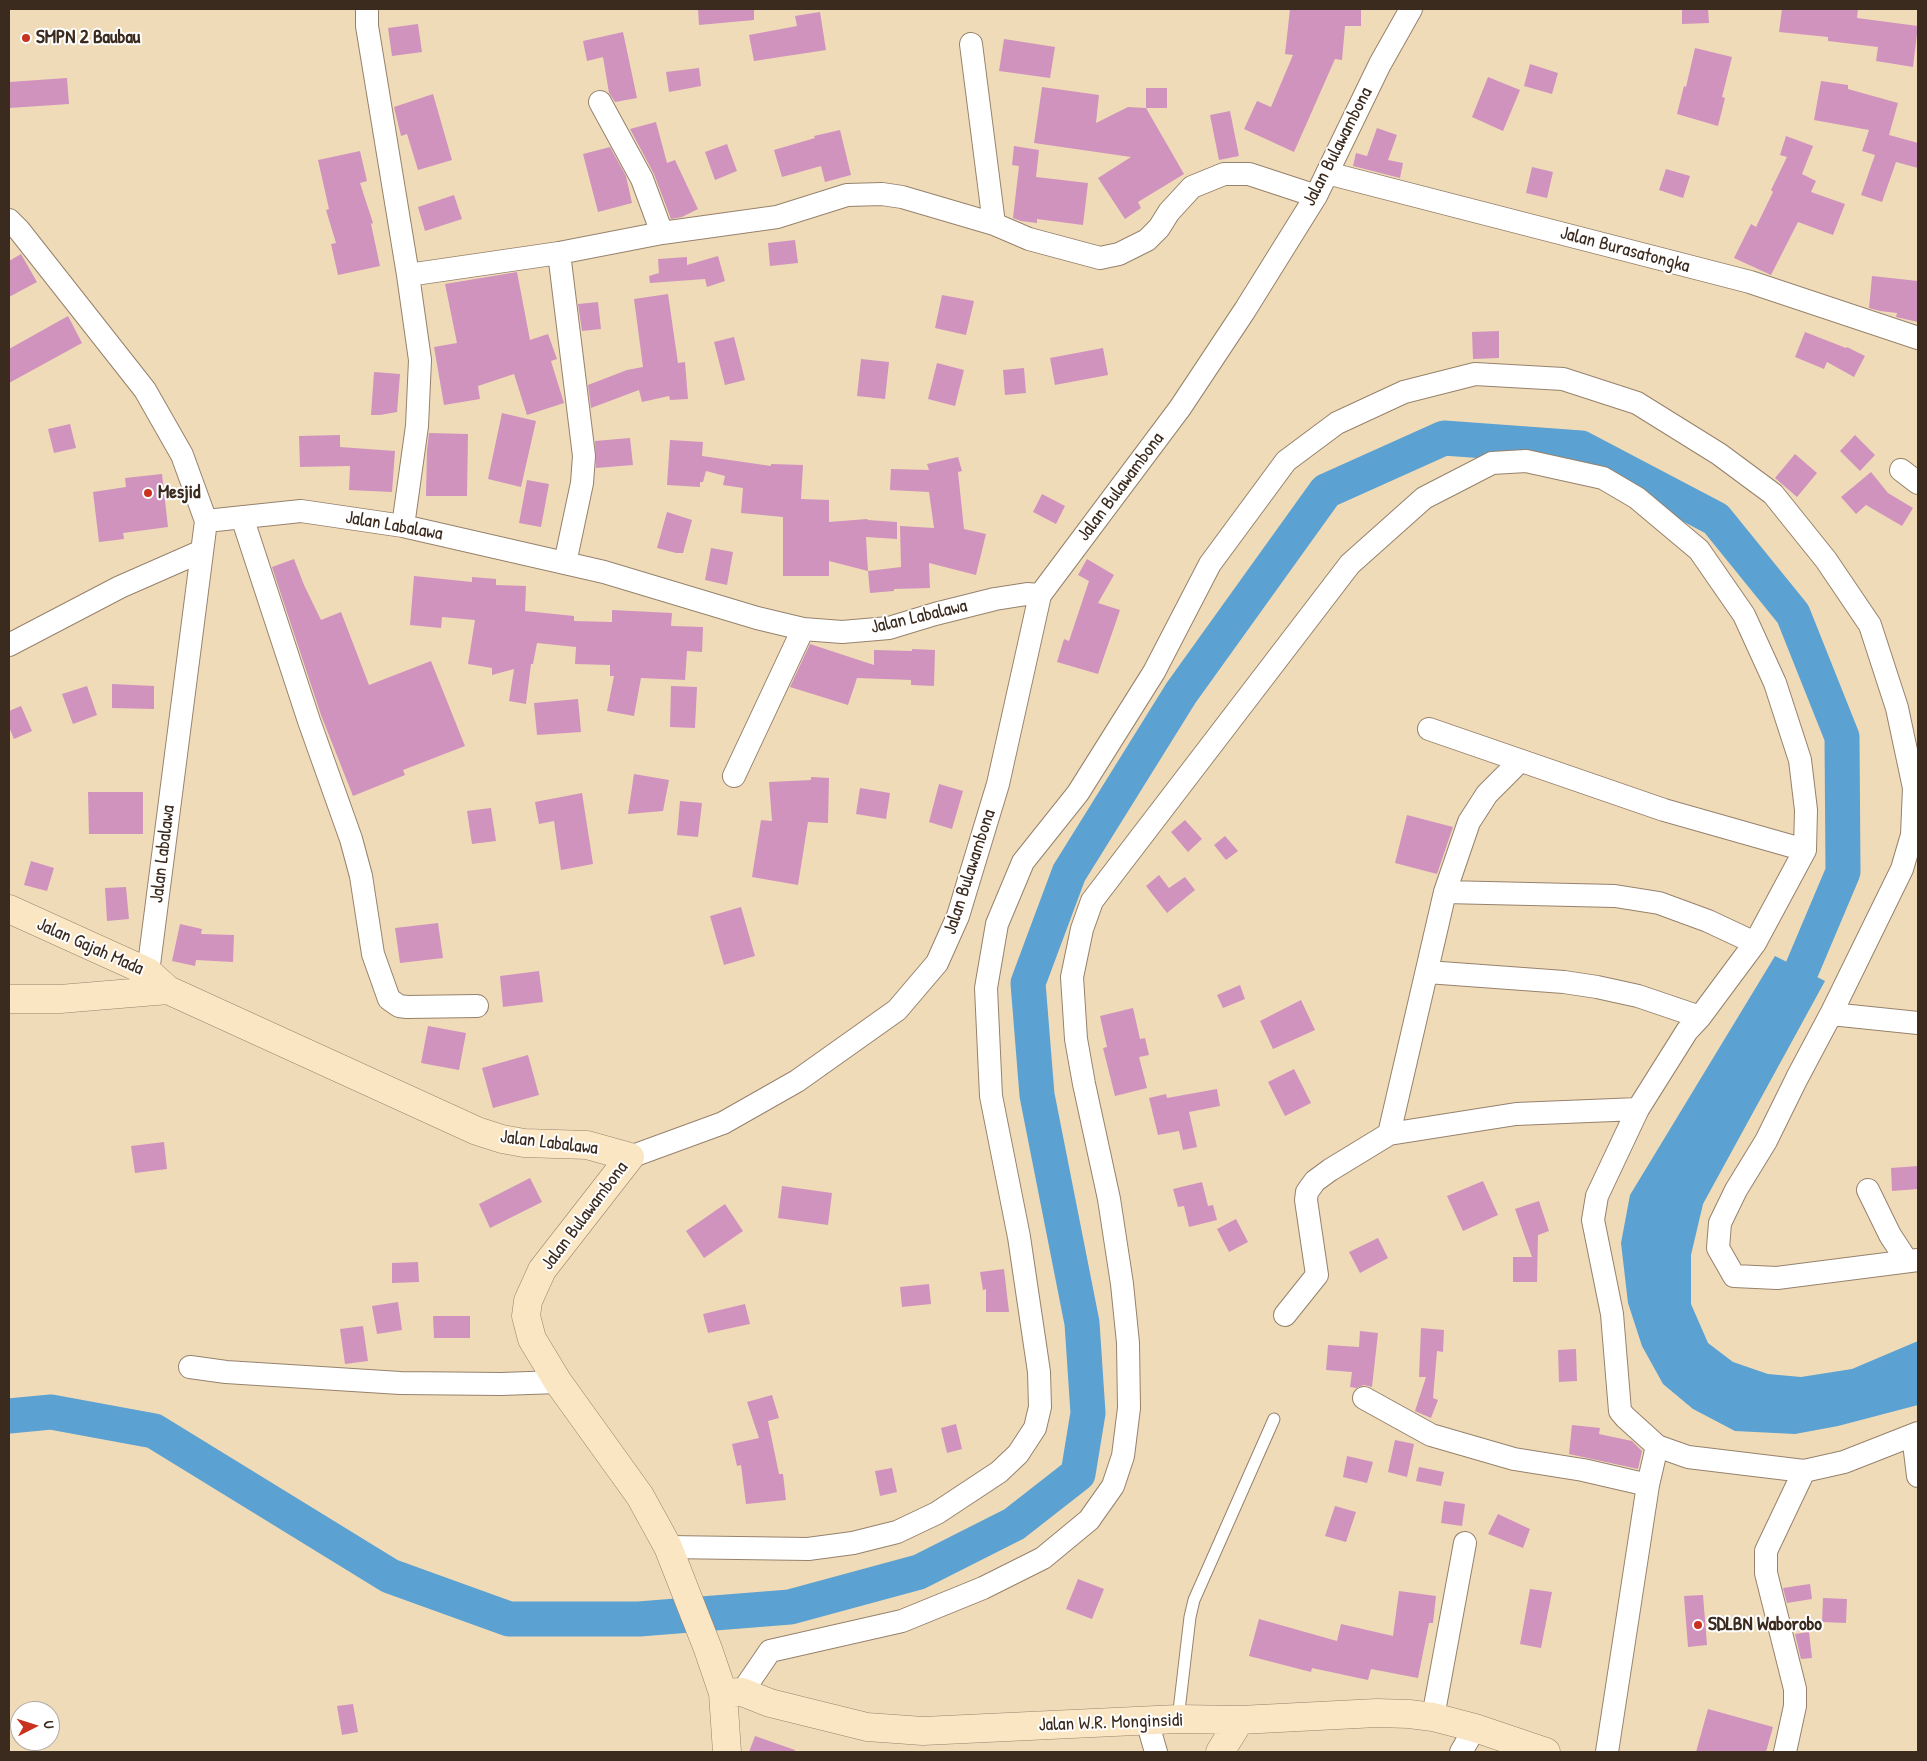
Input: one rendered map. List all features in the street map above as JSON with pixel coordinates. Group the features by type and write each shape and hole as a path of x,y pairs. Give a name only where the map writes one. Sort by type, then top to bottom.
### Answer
{"main road":[{"name":"Jalan Gajah Mada","path":"9,909 154,984"},
{"path":"9,999 60,1000 154,984"},
{"name":"Jalan Labalawa","path":"154,984 477,1131 502,1139 524,1143 587,1145 630,1157"},
{"name":"Jalan Bulawambona","path":"630,1157 542,1270 528,1301 526,1316 532,1338 558,1382 640,1496 668,1547 708,1649 733,1693"},
{"path":"727,1752 733,1693"},
{"name":"Jalan W.R. Monginsidi","path":"733,1693 842,1722 883,1729 923,1731 1147,1721 1240,1720 1377,1713 1409,1714 1433,1717 1475,1728 1546,1752"},
{"path":"1220,1752 1240,1720"}],"street":[{"path":"367,9 368,26 420,360 417,426 403,526"},
{"name":"Jalan Bulawambona","path":"630,1157 723,1123 798,1081 897,1010 937,963 958,916 998,784 1040,595 1180,408 1245,310 1316,196 1380,64 1411,9"},
{"path":"971,44 994,224"},
{"path":"600,102 642,179 662,233"},
{"name":"Jalan Burasatongka","path":"1327,173 1750,282 1918,338"},
{"path":"408,274 559,253 662,233 777,217 848,195 882,194 902,197 994,224 1029,239 1100,258 1119,254 1147,240 1192,187 1224,174 1249,174 1316,196"},
{"path":"9,220 19,230 145,390 182,455 206,521"},
{"path":"559,253 584,456 582,483 564,563"},
{"path":"668,1547 808,1549 853,1543 896,1532 937,1513 999,1472 1018,1454 1035,1428 1040,1407 1039,1372 1019,1237 991,1096 986,988 997,924 1023,862 1078,793 1154,672 1210,564 1286,461 1337,422 1404,392 1475,374 1563,379 1637,403 1719,454 1772,494 1826,560 1870,625 1897,708 1914,788 1912,835 1902,869 1831,1014 1766,1141 1736,1190 1720,1223 1718,1248 1734,1276 1777,1278 1913,1261"},
{"path":"733,1693 770,1651 902,1621 983,1588 1043,1558 1089,1520 1113,1486 1123,1456 1129,1408 1128,1343 1122,1284 1109,1199 1076,1039 1072,977 1082,929 1092,901 1350,564 1424,498 1492,463 1526,461 1603,478 1637,498 1699,550 1744,615 1775,683 1800,760 1806,810 1805,850 1756,944 1687,1031 1638,1109 1597,1196 1593,1220 1612,1314 1620,1411 1657,1446 1688,1457 1804,1471 1844,1462 1916,1434 1918,1476"},
{"name":"Jalan Labalawa","path":"154,984 206,521 301,511 403,526 604,572 757,618 803,629 842,632 889,628 995,599 1027,594 1040,595"},
{"path":"242,517 306,712 351,839 361,876 373,954 389,1000 399,1006 407,1007 478,1006"},
{"path":"9,645 120,586 202,550"},
{"path":"734,776 803,629"},
{"path":"1428,729 1664,810 1805,850"},
{"path":"1389,1134 1445,892 1469,822 1487,794 1520,761"},
{"path":"1445,892 1615,896 1659,903 1708,920 1756,944"},
{"path":"1427,972 1564,982 1597,987 1638,996 1700,1017"},
{"path":"1831,1014 1918,1023"},
{"path":"1285,1315 1317,1275 1306,1200 1308,1192 1315,1181 1330,1170 1389,1134 1516,1114 1638,1109"},
{"path":"1868,1190 1890,1235 1913,1261"},
{"path":"190,1367 226,1372 400,1383 501,1384 558,1382"},
{"path":"1364,1398 1431,1434 1514,1458 1583,1470 1648,1486"},
{"path":"1607,1752 1648,1486 1657,1446"},
{"path":"1784,1752 1796,1696 1766,1572 1766,1551 1804,1471"},
{"path":"1433,1717 1465,1543"},
{"path":"1147,1721 1156,1752"},
{"path":"1461,1752 1475,1728"}],"lane":[{"path":"1178,1720 1190,1617 1194,1600 1274,1419"}],"water":[{"path":"1775,956 1825,981 1703,1204 1691,1255 1691,1304 1708,1343 1733,1362 1768,1374 1801,1377 1852,1369 1918,1341 1918,1405 1838,1426 1795,1434 1735,1431 1693,1409 1663,1384 1642,1346 1628,1303 1621,1243 1630,1195"}],"building":[{"path":"698,9 754,9 754,20 699,25"},
{"path":"1290,9 1361,9 1361,26 1345,26 1342,60 1335,59 1294,152 1244,129 1257,101 1271,107 1293,55 1285,54"},
{"path":"1682,9 1708,9 1709,23 1682,24"},
{"path":"1782,9 1858,9 1857,18 1918,26 1913,67 1876,61 1878,47 1828,41 1828,37 1779,32"},
{"path":"820,12 826,50 754,61 749,35 797,26 795,16"},
{"path":"418,24 422,52 392,56 388,28"},
{"path":"623,32 637,98 615,102 609,93 603,57 587,61 583,41"},
{"path":"1004,39 1055,47 1050,78 999,71"},
{"path":"1695,48 1732,57 1722,97 1725,98 1718,126 1677,114 1684,86 1686,87"},
{"path":"1530,64 1558,73 1552,94 1524,86"},
{"path":"699,68 701,86 669,92 666,72"},
{"path":"1488,77 1520,90 1503,131 1472,117"},
{"path":"67,78 69,104 9,108 9,82"},
{"path":"1821,81 1848,85 1848,89 1898,103 1889,135 1918,143 1918,168 1896,162 1882,202 1861,195 1875,155 1862,151 1869,130 1814,120"},
{"path":"1042,87 1099,95 1096,123 1128,107 1146,108 1184,174 1138,202 1141,208 1125,219 1098,178 1131,157 1034,143"},
{"path":"1146,88 1167,88 1167,108 1146,108"},
{"path":"433,94 452,160 418,170 407,134 401,136 394,107"},
{"path":"1230,111 1239,156 1219,160 1210,115"},
{"path":"656,122 667,163 675,160 698,209 682,217 671,219 654,174 630,129"},
{"path":"1377,128 1397,135 1388,160 1403,163 1400,178 1353,166 1356,153 1367,156"},
{"path":"840,130 851,175 825,182 821,166 782,177 774,150 815,138 814,136"},
{"path":"1786,136 1813,146 1802,174 1816,181 1811,192 1845,204 1833,235 1798,222 1771,275 1734,258 1751,224 1756,227 1773,192 1771,190 1787,157 1780,155"},
{"path":"727,144 737,171 715,180 705,152"},
{"path":"1014,146 1039,150 1036,177 1088,183 1083,225 1037,219 1037,223 1013,218 1019,166 1012,165"},
{"path":"610,147 626,176 632,203 598,212 583,154"},
{"path":"360,151 367,181 360,183 373,223 371,224 380,266 338,275 331,244 336,243 326,210 329,209 318,160"},
{"path":"1532,167 1553,172 1547,198 1526,193"},
{"path":"1666,169 1690,176 1683,198 1659,190"},
{"path":"454,195 462,219 425,231 418,207"},
{"path":"795,240 798,263 770,266 768,243"},
{"path":"21,254 37,282 9,297 9,261"},
{"path":"718,256 725,281 707,287 705,279 650,283 649,276 659,273 658,259 687,257 687,265"},
{"path":"517,272 530,340 548,334 557,359 551,361 564,403 527,415 514,374 478,386 480,399 444,405 434,347 457,343 445,284"},
{"path":"1872,276 1918,281 1918,322 1896,317 1897,313 1869,308"},
{"path":"668,294 678,363 685,362 688,399 670,400 669,396 642,402 639,390 591,408 588,385 627,370 643,367 634,299"},
{"path":"942,295 974,301 966,335 935,328"},
{"path":"598,302 601,329 582,331 578,304"},
{"path":"68,316 82,343 9,383 9,349"},
{"path":"1499,331 1499,358 1473,359 1472,332"},
{"path":"1805,332 1847,347 1865,356 1854,377 1827,362 1824,369 1795,357"},
{"path":"734,337 745,380 725,385 714,342"},
{"path":"1103,348 1108,375 1055,385 1050,358"},
{"path":"861,359 889,362 885,399 857,396"},
{"path":"937,363 964,370 955,406 928,399"},
{"path":"1024,368 1026,393 1005,395 1003,370"},
{"path":"374,372 400,374 397,412 371,415"},
{"path":"502,413 536,421 521,487 488,479"},
{"path":"70,424 76,448 54,453 48,429"},
{"path":"429,433 468,434 467,496 426,496"},
{"path":"340,435 340,447 395,451 392,492 349,490 350,466 300,467 299,436"},
{"path":"1855,435 1875,455 1860,471 1840,451"},
{"path":"630,438 633,465 596,468 595,441"},
{"path":"670,440 703,442 702,456 771,466 771,464 803,465 801,499 829,500 829,522 867,519 897,522 897,539 866,537 868,571 829,561 829,576 783,576 783,517 741,513 743,488 723,485 725,476 706,471 703,482 700,482 700,487 667,485"},
{"path":"1795,454 1817,473 1797,497 1775,478"},
{"path":"958,457 962,471 958,472 964,529 986,534 976,575 929,563 930,588 894,589 894,591 870,593 868,571 901,567 900,526 934,528 929,492 890,490 891,469 929,470 927,464"},
{"path":"1871,472 1888,493 1913,508 1902,526 1866,505 1856,514 1841,497"},
{"path":"162,474 168,527 123,533 124,539 99,542 93,492 126,487 125,478"},
{"path":"527,480 549,484 541,527 519,523"},
{"path":"1042,494 1065,506 1056,524 1033,512"},
{"path":"667,512 692,520 683,553 657,548"},
{"path":"711,548 733,552 727,585 705,580"},
{"path":"294,559 321,620 341,612 369,685 431,661 465,746 403,770 405,775 353,796 321,715 272,567"},
{"path":"1087,559 1114,575 1098,603 1120,610 1098,674 1057,662 1064,639 1069,641 1089,581 1078,575"},
{"path":"414,576 472,582 472,577 496,579 496,585 526,586 525,611 574,616 574,621 612,622 612,610 672,613 671,626 703,627 702,652 687,651 685,680 641,678 634,716 607,711 614,676 610,676 610,665 575,664 576,647 537,643 533,664 531,664 526,704 509,701 514,669 492,675 492,668 468,664 475,620 442,617 441,628 410,625"},
{"path":"810,644 874,665 874,650 935,650 934,686 911,685 911,680 857,678 848,705 790,687"},
{"path":"112,684 154,686 154,709 112,708"},
{"path":"87,686 97,715 73,724 62,694"},
{"path":"671,686 697,687 695,728 670,727"},
{"path":"578,699 581,732 537,735 534,703"},
{"path":"21,706 32,731 14,739 9,727 9,711"},
{"path":"634,774 669,780 663,811 628,814"},
{"path":"811,777 829,778 828,823 808,822 798,885 752,877 761,820 772,821 769,782 811,780"},
{"path":"939,784 963,791 952,829 929,822"},
{"path":"860,788 890,793 886,819 856,814"},
{"path":"88,792 143,792 143,834 89,834"},
{"path":"582,793 593,864 561,870 554,821 539,824 535,802"},
{"path":"680,801 702,803 698,837 677,835"},
{"path":"491,808 496,841 472,844 467,811"},
{"path":"1407,815 1453,827 1437,874 1395,863"},
{"path":"1185,820 1202,839 1188,852 1171,832"},
{"path":"1225,836 1238,851 1226,860 1214,845"},
{"path":"31,861 54,868 47,891 24,885"},
{"path":"1159,875 1169,888 1185,877 1195,890 1167,913 1146,886"},
{"path":"126,887 129,919 107,921 105,888"},
{"path":"741,907 755,956 724,965 710,916"},
{"path":"438,923 443,958 400,963 395,928"},
{"path":"180,924 202,929 201,934 234,935 233,962 196,960 195,966 172,961"},
{"path":"539,971 543,1002 503,1007 500,976"},
{"path":"1240,985 1245,999 1223,1008 1217,995"},
{"path":"1301,1000 1315,1030 1273,1049 1260,1021"},
{"path":"1133,1008 1140,1039 1145,1038 1149,1055 1139,1057 1147,1088 1115,1096 1103,1048 1107,1047 1100,1016"},
{"path":"428,1026 466,1033 459,1070 421,1063"},
{"path":"528,1055 539,1095 493,1108 482,1068"},
{"path":"1294,1069 1311,1103 1285,1116 1268,1082"},
{"path":"1217,1089 1220,1106 1189,1112 1197,1147 1183,1150 1179,1131 1158,1135 1149,1098 1166,1094 1167,1098"},
{"path":"164,1142 167,1169 135,1173 131,1146"},
{"path":"1918,1166 1918,1189 1892,1191 1891,1168"},
{"path":"530,1178 542,1202 490,1228 479,1204"},
{"path":"1483,1181 1498,1215 1463,1231 1447,1196"},
{"path":"1202,1182 1208,1206 1213,1205 1217,1220 1189,1227 1184,1206 1178,1207 1173,1189"},
{"path":"782,1186 832,1193 828,1225 778,1218"},
{"path":"1539,1201 1549,1231 1538,1235 1537,1282 1513,1282 1513,1257 1532,1257 1515,1209"},
{"path":"725,1204 743,1231 704,1258 686,1231"},
{"path":"1236,1219 1248,1242 1229,1252 1217,1229"},
{"path":"1378,1238 1388,1258 1360,1273 1349,1252"},
{"path":"418,1262 419,1282 392,1283 392,1263"},
{"path":"1004,1269 1009,1312 986,1312 986,1289 983,1290 980,1272"},
{"path":"929,1284 931,1304 902,1307 900,1287"},
{"path":"398,1302 402,1330 377,1334 372,1306"},
{"path":"745,1304 750,1324 708,1333 703,1314"},
{"path":"433,1316 470,1316 470,1338 434,1338"},
{"path":"363,1326 368,1361 345,1364 340,1329"},
{"path":"1421,1328 1444,1330 1443,1352 1437,1351 1433,1398 1438,1400 1431,1418 1415,1411 1426,1377 1419,1377"},
{"path":"1360,1331 1378,1333 1372,1387 1364,1385 1356,1388 1350,1387 1352,1372 1326,1370 1328,1345 1359,1347"},
{"path":"1576,1349 1577,1381 1559,1382 1558,1350"},
{"path":"772,1395 779,1418 768,1421 779,1474 783,1474 786,1500 746,1504 741,1465 737,1466 732,1444 759,1438 747,1402"},
{"path":"956,1424 962,1449 947,1453 941,1428"},
{"path":"1572,1425 1600,1428 1599,1434 1632,1441 1642,1451 1638,1469 1569,1454"},
{"path":"1395,1440 1414,1444 1407,1477 1388,1472"},
{"path":"1347,1456 1373,1462 1367,1483 1343,1477"},
{"path":"1419,1467 1444,1472 1441,1486 1416,1481"},
{"path":"892,1468 897,1492 880,1496 875,1471"},
{"path":"1444,1501 1465,1504 1462,1526 1441,1523"},
{"path":"1335,1506 1356,1512 1346,1542 1325,1536"},
{"path":"1498,1514 1530,1529 1523,1548 1488,1534"},
{"path":"1078,1579 1104,1589 1092,1619 1066,1609"},
{"path":"1810,1584 1812,1599 1787,1603 1783,1588"},
{"path":"1530,1589 1552,1592 1541,1648 1520,1644"},
{"path":"1399,1591 1436,1596 1433,1623 1429,1623 1418,1678 1371,1669 1368,1680 1312,1668 1311,1672 1249,1656 1259,1619 1337,1641 1341,1624 1393,1636"},
{"path":"1703,1595 1707,1645 1688,1647 1684,1596"},
{"path":"1823,1598 1847,1599 1846,1623 1822,1622"},
{"path":"1809,1632 1812,1658 1801,1659 1795,1634"},
{"path":"353,1704 358,1732 342,1735 337,1706"},
{"path":"1708,1709 1773,1727 1766,1752 1696,1752"},
{"path":"755,1736 795,1750 794,1752 749,1752"}],"waterway":[{"path":"9,1416 51,1412 154,1431 390,1576 509,1619 639,1619 790,1607 919,1572 1014,1524 1078,1474 1088,1413 1082,1323 1037,1095 1028,983 1069,873 1181,693 1326,491 1444,438 1581,448 1716,519 1793,614 1842,737 1843,872 1802,969"}],"place":[{"name":"SMPN 2 Baubau","path":"26,38"},
{"name":"Mesjid","path":"148,493"},
{"name":"SDLBN Waborobo","path":"1698,1625"}]}
